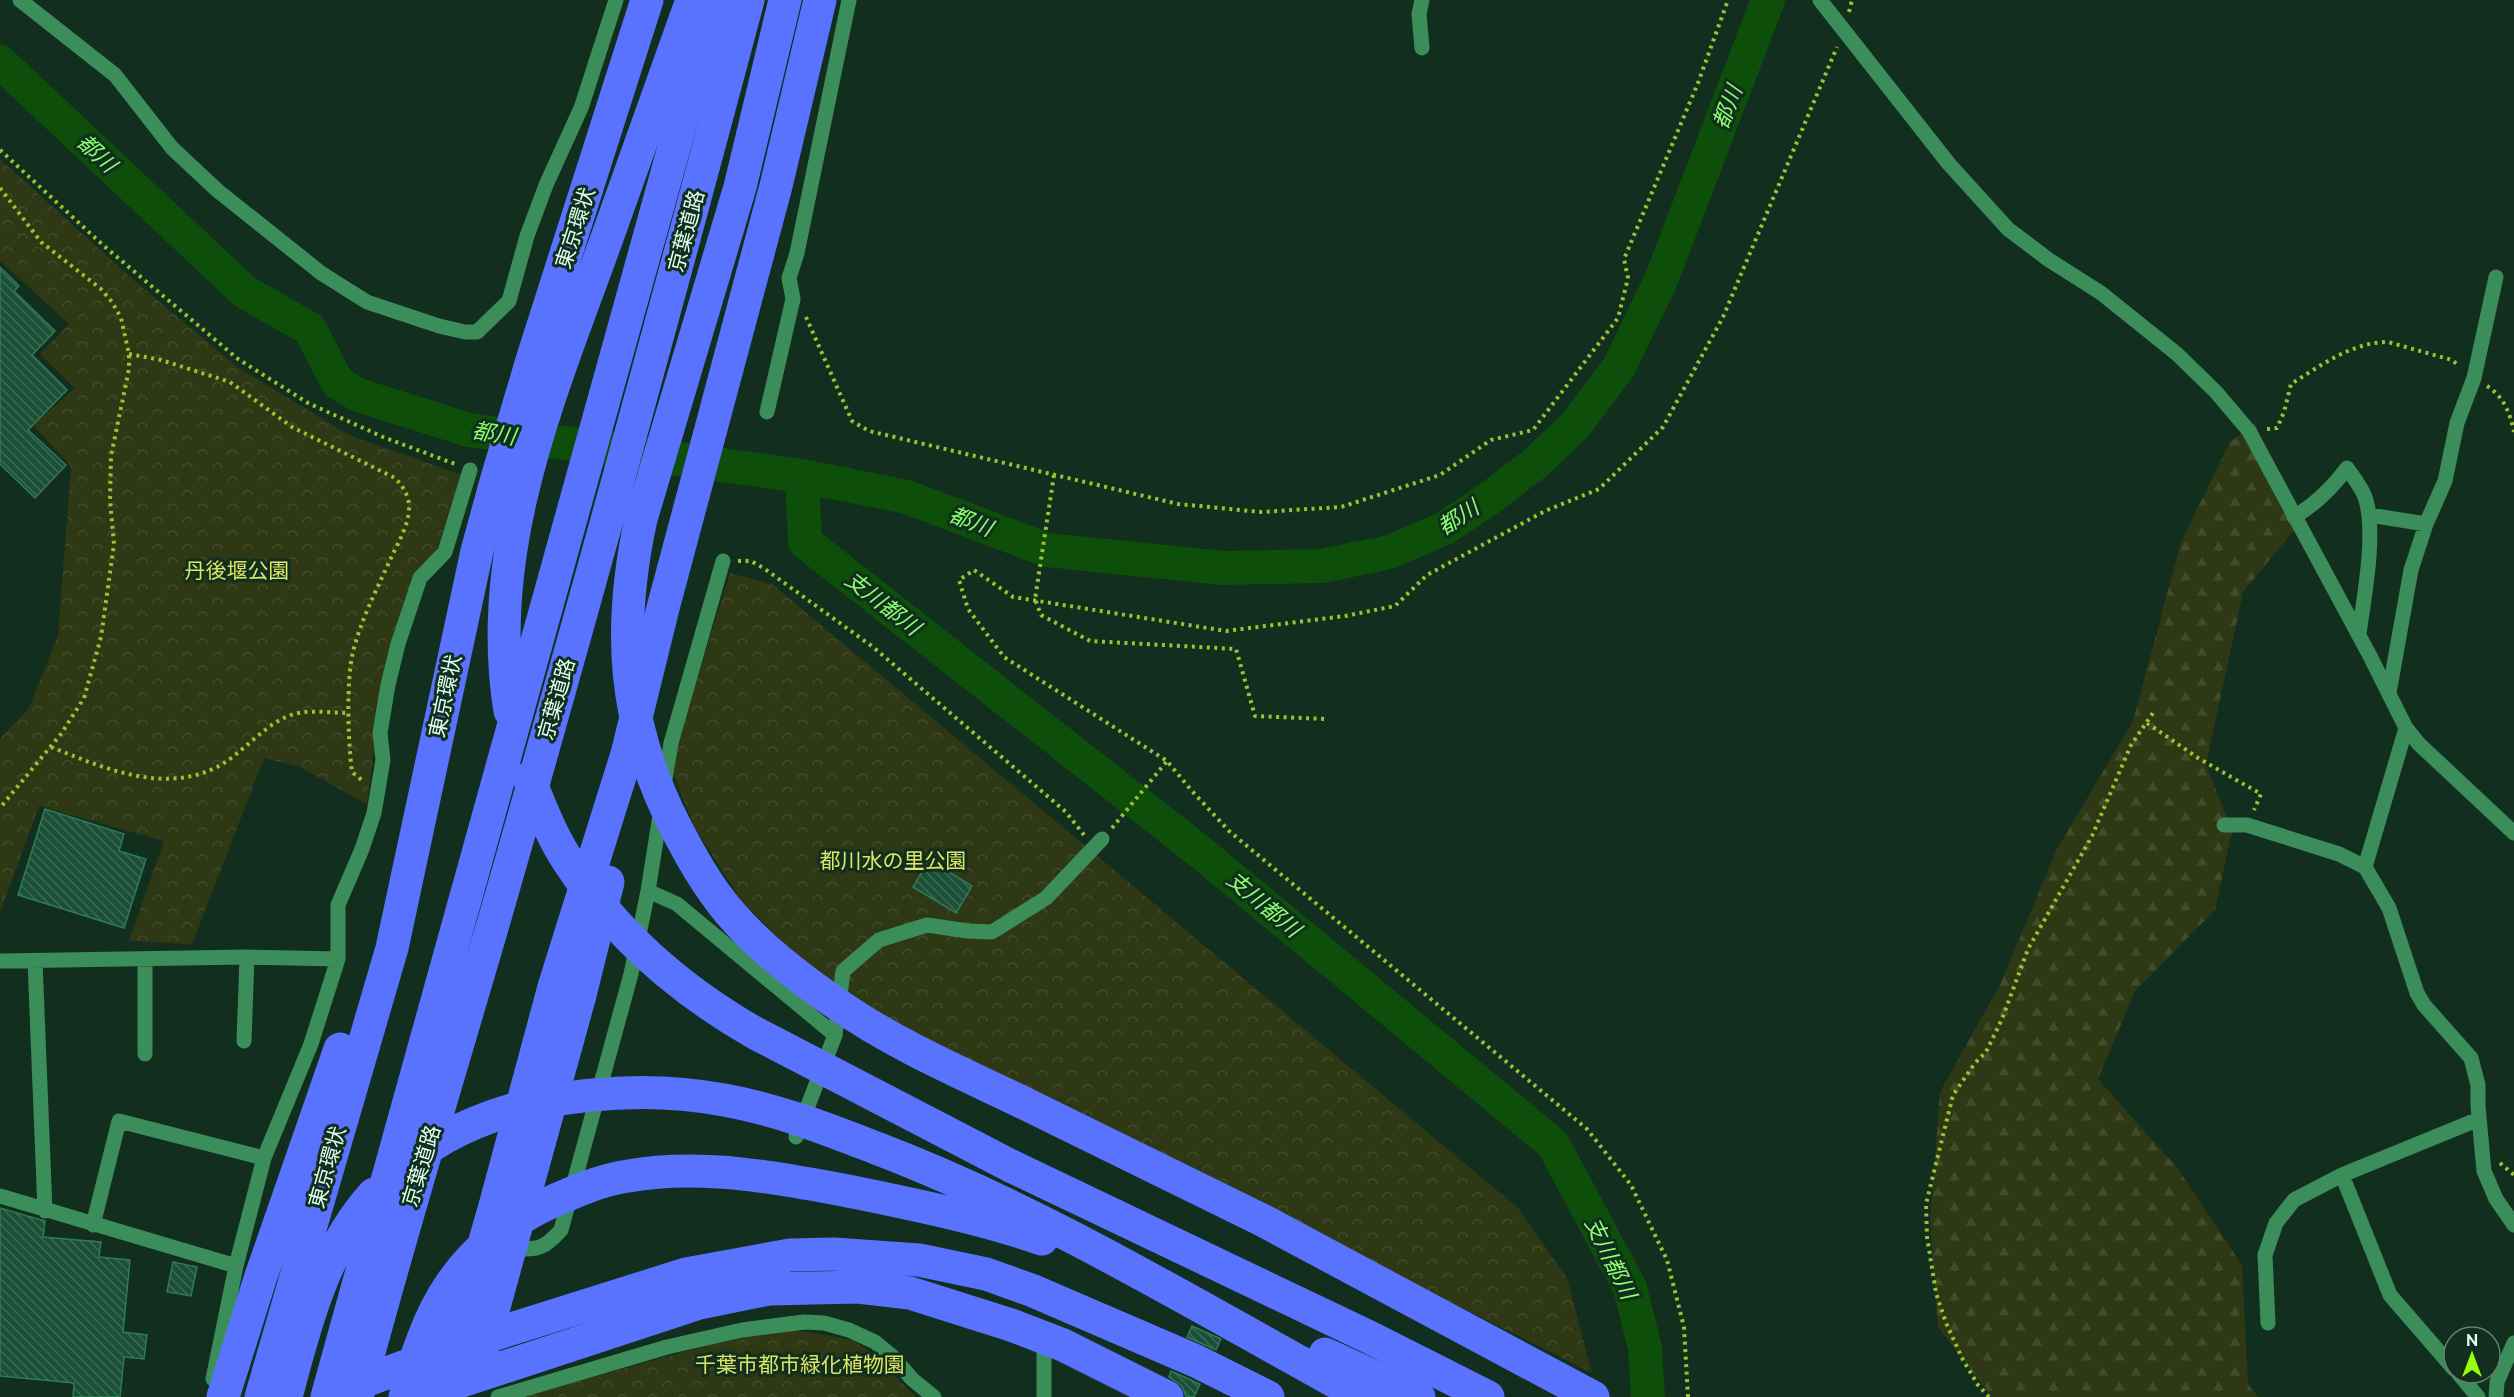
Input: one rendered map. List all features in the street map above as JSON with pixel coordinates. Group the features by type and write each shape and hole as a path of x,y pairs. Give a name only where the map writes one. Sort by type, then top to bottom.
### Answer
{"highway":[{"name":"東京環状","path":"261,1397 392,948 477,551 484,474 533,357 647,0"},
{"path":"692,0 533,447 520,497 508,565 504,660 514,732 537,798 567,860 612,921 687,990 728,1018 1011,1166 1358,1331 1488,1397"},
{"name":"京葉道路","path":"327,1397 715,0"},
{"name":"京葉道路","path":"357,1397 395,1252 510,864 693,208 748,0"},
{"path":"785,0 740,187 641,519 628,584 627,647 636,720 644,752 657,787 688,852 730,913 756,939 808,983 867,1023 956,1071 1262,1220 1584,1392"},
{"path":"440,1397 495,1206 554,987 627,754 663,608 776,186 820,0"},
{"path":"225,1392 261,1276 363,985 423,712 456,604 477,551"},
{"path":"483,1392 486,1337 580,995 614,857 627,797 627,754"},
{"path":"286,1397 301,1341 323,1277 345,1236 371,1198 392,1176 421,1153 489,1118 518,1108 550,1101 611,1094 695,1096 726,1100 789,1117 935,1170 1053,1226 1363,1397"},
{"path":"405,1397 424,1339 450,1285 468,1261 513,1222 594,1184 637,1175 703,1172 787,1179 926,1207 1019,1231 1094,1256 1181,1290 1419,1397"},
{"path":"320,1397 486,1337 686,1274 790,1255 875,1256 919,1260 986,1274 1031,1290 1196,1361 1268,1397"},
{"path":"414,1397 483,1392 699,1303 769,1289 858,1287 910,1293 960,1307 1044,1338 1167,1397"}],"street":[{"path":"20,0 114,75 172,148 218,191 321,273 367,302 465,332 477,332 487,325 509,301 527,236 546,185 581,108 616,0"},
{"path":"766,412 793,299 789,278 797,253 849,0"},
{"path":"1422,0 1419,14 1422,48"},
{"path":"1820,0 1956,172 2008,229 2049,260 2101,293 2177,354 2216,392 2248,431 2359,634 2406,728 2419,744 2514,833"},
{"path":"2389,693 2411,570 2426,524 2445,482 2457,423 2474,378 2496,277"},
{"path":"2294,517 2331,490 2348,468 2365,497 2370,515 2367,576 2359,634"},
{"path":"225,1392 213,1378 236,1266 264,1158 311,1044 338,959 338,905 362,849 374,813 383,760 380,733 398,644 420,578 445,552 484,474"},
{"path":"2370,515 2426,524"},
{"path":"509,1249 534,1249 548,1245 561,1230 631,974 648,891 670,743 723,561"},
{"path":"2365,867 2406,728"},
{"path":"2224,825 2247,825 2339,854 2365,867 2389,908 2417,993 2424,1005 2471,1058 2478,1085 2484,1171 2496,1199 2514,1225"},
{"path":"796,1137 835,1035 843,970 879,940 927,925 968,932 992,932 1046,898 1098,843"},
{"path":"648,891 677,904 835,1035"},
{"path":"0,961 247,957 338,959"},
{"path":"244,1041 247,957"},
{"path":"145,960 145,1054"},
{"path":"35,961 45,1211"},
{"path":"2268,1323 2265,1255 2276,1223 2294,1200 2342,1175 2479,1119"},
{"path":"93,1225 119,1121 264,1158"},
{"path":"2342,1175 2390,1294 2442,1355"},
{"path":"0,1196 236,1266"},
{"path":"483,1392 742,1330 804,1322 824,1323 849,1330 875,1342 893,1357 912,1379 934,1397"},
{"path":"1044,1338 1044,1397"},
{"path":"2496,1397 2497,1382 2514,1343"},
{"path":"2468,1385 2478,1397"}],"path":[{"path":"789,278 852,421 869,431 1178,504 1261,512 1341,507 1440,475 1491,440 1533,430 1617,318 1628,278 1624,259 1698,83 1728,0"},
{"path":"1688,1397 1684,1327 1667,1260 1631,1185 1587,1130 1229,831 1167,762 1004,657 968,609 958,580 974,570 1013,597 1226,631 1345,616 1395,606 1427,575 1545,511 1599,489 1663,427 1723,317 1845,30"},
{"path":"0,150 104,246 238,359 308,403 383,437 484,474"},
{"path":"0,188 41,242 101,289 112,302 122,318 129,354 129,369 111,456 110,500 114,544 101,637 84,698 51,747 0,808"},
{"path":"2248,431 2277,428 2284,412 2291,384 2342,354 2379,342 2388,342 2452,360 2499,394 2511,417 2514,432"},
{"path":"129,354 160,360 230,382 292,427 395,478 403,486 409,509 404,529 361,625 352,655 349,713 352,772 378,788"},
{"path":"1054,475 1035,599 1041,615 1090,641 1236,649 1255,716 1327,719"},
{"path":"723,561 751,561 765,569 873,647 1066,812 1098,843 1167,762"},
{"path":"1989,1397 1978,1385 1963,1360 1946,1323 1936,1293 1927,1237 1926,1204 1953,1095 1975,1063 1986,1052 2028,949 2092,836 2131,745 2155,710"},
{"path":"51,747 102,767 140,776 170,779 213,769 238,755 276,723 298,713 349,713"},
{"path":"2147,723 2198,758 2261,794 2247,825"}],"green space":[{"name":"丹後堰公園","path":"0,159 138,284 239,368 349,435 462,475 436,553 423,564 384,673 367,804 300,767 264,758 192,944 129,941 164,841 39,806 0,913 0,739 29,708 58,635 71,466 33,425 75,388 40,354 69,324 0,261"},
{"path":"2255,423 2275,469 2295,529 2243,592 2206,765 2232,831 2215,910 2135,991 2098,1079 2178,1169 2242,1265 2248,1384 2258,1397 1992,1397 1938,1327 1930,1221 1940,1092 2001,983 2057,849 2133,721 2181,542 2230,442"},
{"name":"都川水の里公園","path":"730,573 772,584 1518,1208 1567,1278 1592,1373 881,1016 808,966 743,903 695,828 670,767"},
{"name":"千葉市都市緑化植物園","path":"796,1330 852,1340 873,1353 916,1397 522,1397 698,1348 750,1336"}],"building":[{"path":"0,267 19,286 14,291 55,331 32,355 67,390 28,430 66,465 35,498 0,464"},
{"path":"45,809 124,834 119,851 146,859 124,928 18,895"},
{"path":"929,860 972,886 956,913 913,887"},
{"path":"0,1208 45,1221 43,1237 101,1242 99,1257 130,1260 123,1332 147,1335 144,1359 124,1357 120,1397 73,1397 74,1383 0,1376"},
{"path":"173,1262 197,1267 191,1296 167,1292"},
{"path":"1192,1326 1221,1339 1216,1350 1187,1337"},
{"path":"1171,1371 1200,1384 1194,1397 1186,1397 1182,1386 1169,1377"}],"waterway":[{"name":"都川","path":"0,62 245,292 310,329 337,382 358,395 469,430 802,476 907,497 1047,550 1223,568 1322,566 1390,552 1445,528 1537,462 1577,423 1619,367 1661,280 1768,0"},
{"name":"支川都川","path":"802,476 805,542 1199,851 1553,1144 1630,1288 1645,1348 1648,1397"}]}
